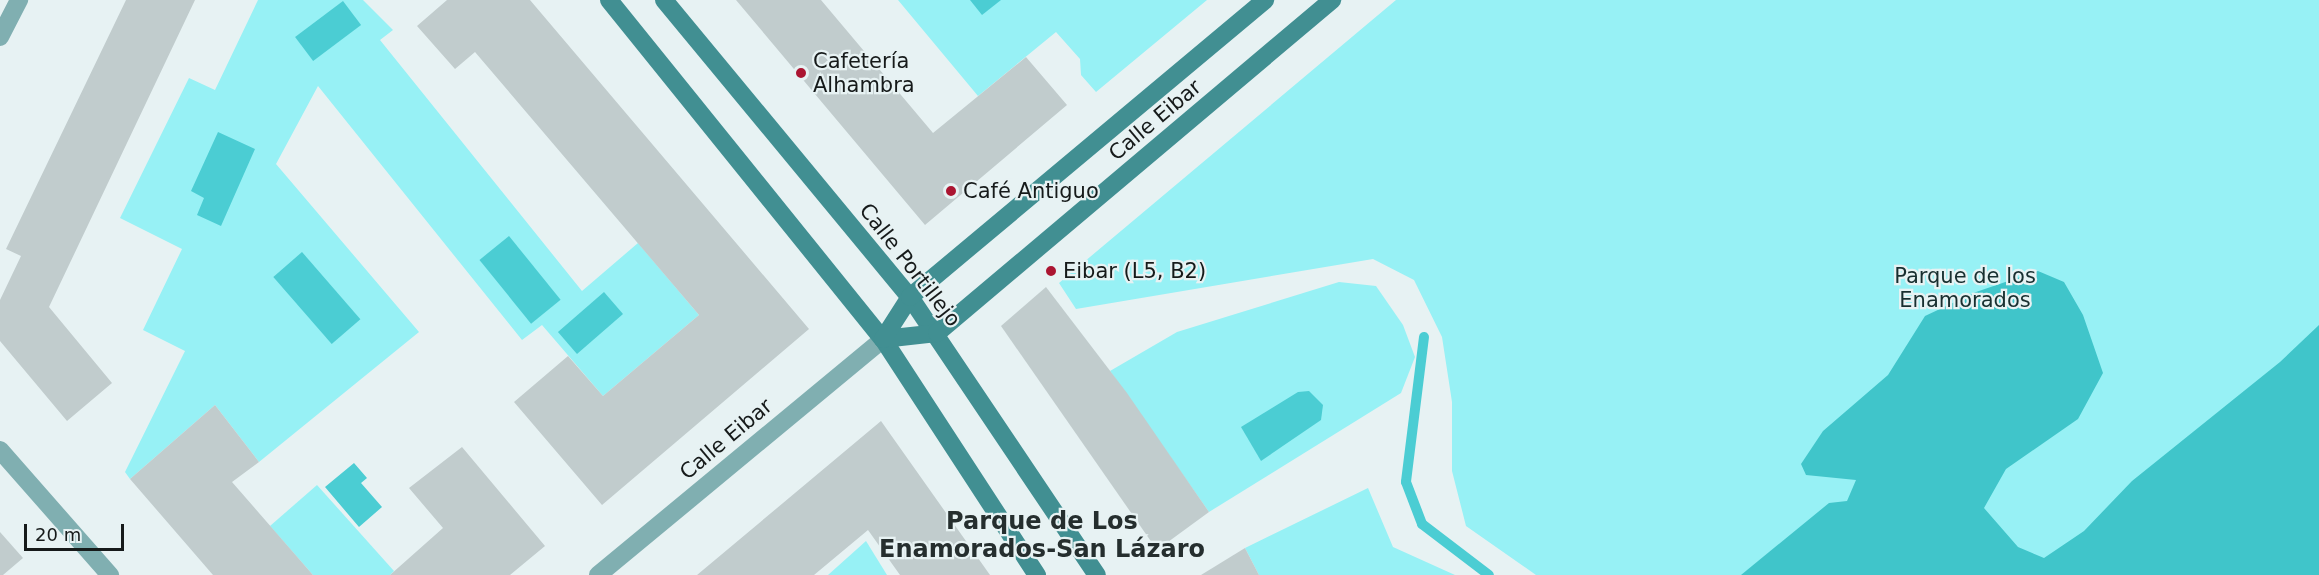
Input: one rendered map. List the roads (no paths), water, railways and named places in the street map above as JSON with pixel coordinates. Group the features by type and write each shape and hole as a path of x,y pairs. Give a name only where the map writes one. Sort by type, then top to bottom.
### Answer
{"main road":[{"path":"609,0 884,339 1037,575"},
{"name":"Calle Portillejo","path":"664,0 910,297 937,333 1097,575"},
{"name":"Calle Eibar","path":"884,339 910,297 1265,0"},
{"name":"Calle Eibar","path":"937,333 1332,0"},
{"path":"884,339 937,333"}],"street":[{"path":"0,37 19,0"},
{"name":"Calle Eibar","path":"598,575 884,339"},
{"path":"0,450 110,575"}],"waterway":[{"path":"1424,337 1406,482 1422,524 1489,575"}],"place":[{"name":"Cafetería Alhambra","path":"801,73"},
{"name":"Café Antiguo","path":"951,191"},
{"name":"Eibar (L5, B2)","path":"1051,271"}],"district":[{"name":"Parque de Los Enamorados-San Lázaro","path":"1042,536"}],"park label":[{"name":"Parque de los Enamorados","path":"1965,288"}]}
